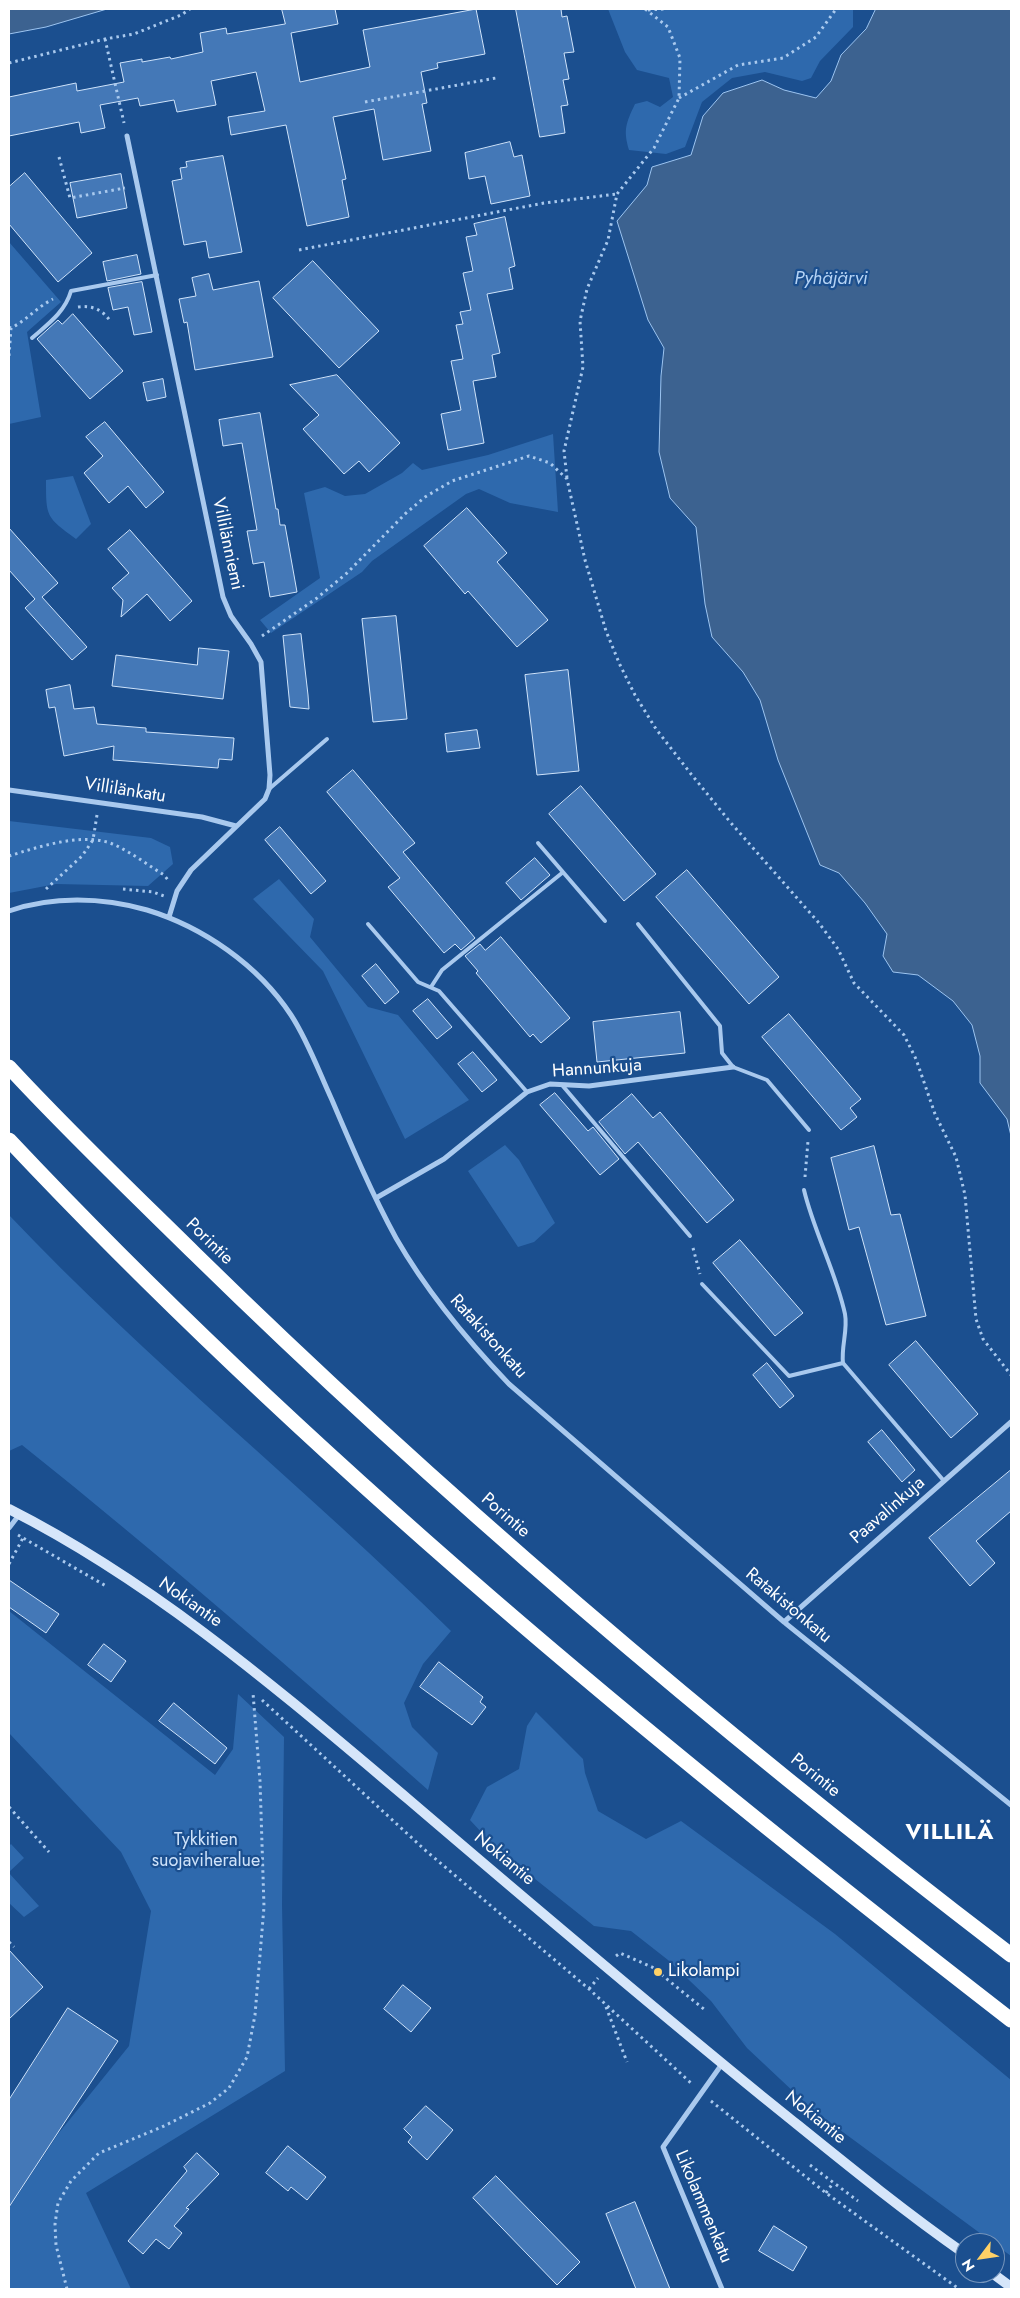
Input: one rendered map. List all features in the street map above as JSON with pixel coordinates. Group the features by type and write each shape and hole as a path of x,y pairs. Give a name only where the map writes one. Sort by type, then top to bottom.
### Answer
{"highway":[{"name":"Porintie","path":"9,1067 52,1114 298,1354 447,1491 678,1690 1011,1955"},
{"path":"9,1140 119,1253 248,1378 411,1528 638,1722 890,1926 1011,2020"}],"main road":[{"name":"Nokiantie","path":"9,1510 95,1558 180,1614 264,1678 722,2064 866,2180 955,2247"}],"street":[{"name":"Villilänniemi","path":"127,136 223,597 231,616 261,662 270,789"},
{"path":"169,917 176,890 191,870 254,811 265,799 270,789"},
{"name":"Villilänkatu","path":"9,790 99,801 202,817 236,826"},
{"name":"Ratakistonkatu","path":"9,910 32,903 79,900 125,904 169,917 212,938 240,961 269,987 291,1016 314,1060 376,1198 412,1263 447,1315 509,1384 784,1622 1011,1804"},
{"name":"Hannunkuja","path":"376,1198 444,1159 527,1092 550,1084 589,1086 733,1066"},
{"name":"Paavalinkuja","path":"784,1622 1011,1422"},
{"path":"9,1528 19,1514"},
{"name":"Likolammenkatu","path":"722,2064 663,2147 722,2289"}],"lane":[{"path":"32,338 63,311 68,303 71,291 157,276"},
{"path":"270,789 327,739"},
{"path":"538,843 605,921"},
{"path":"431,987 442,970 562,873"},
{"path":"368,924 418,982 439,992 527,1092"},
{"path":"638,924 720,1026 722,1052 733,1066 767,1080 810,1130"},
{"path":"562,1085 690,1236"},
{"path":"804,1190 810,1215 842,1301 845,1317 841,1350 843,1364 944,1481"},
{"path":"702,1284 788,1376 843,1364"}],"path":[{"path":"9,64 105,39 134,34 182,15 190,9"},
{"path":"646,10 665,9"},
{"path":"679,98 738,65 782,58 816,37 836,9"},
{"path":"646,10 668,27 680,58 679,98 654,148 618,194 608,240 587,289 580,321 583,367 564,451 567,478 585,560 606,631 620,665 656,729 731,823 820,922 838,949 854,982 904,1035 916,1059 935,1114 956,1158 965,1195 976,1318 984,1339 1011,1375"},
{"path":"105,39 127,136"},
{"path":"364,102 496,78"},
{"path":"60,157 70,198 138,185"},
{"path":"299,250 544,204 618,194"},
{"path":"9,356 10,328 39,306 71,291"},
{"path":"63,311 86,306 104,312 111,322"},
{"path":"251,644 347,573 405,514 425,497 452,481 528,456 550,463 567,478"},
{"path":"45,889 82,856 93,840 99,801"},
{"path":"9,856 37,847 72,840 93,840 114,844 164,875 176,890"},
{"path":"804,1190 810,1130"},
{"path":"690,1236 702,1284"},
{"path":"16,1534 107,1587"},
{"path":"9,1564 23,1538"},
{"path":"246,1686 425,1850 604,2004 702,2093 826,2193 959,2289"},
{"path":"67,2289 56,2245 55,2224 58,2203 71,2181 99,2153 162,2127 210,2103 229,2088 247,2057 256,2015 264,1907 260,1781 253,1693"},
{"path":"9,1807 49,1852"},
{"path":"9,1942 14,1947"},
{"path":"652,1967 705,2010"},
{"path":"604,2004 628,2062"},
{"path":"810,2165 858,2201"},
{"path":"826,2193 833,2183"}],"green space":[{"path":"608,9 853,9 853,27 820,61 811,78 802,81 765,72 732,78 702,102 685,147 666,154 629,150 626,127 635,104 647,101 660,107 673,97 669,78 637,70 625,52"},
{"path":"9,242 61,302 27,332 41,417 9,424"},
{"path":"553,434 558,512 510,503 479,489 466,494 372,561 362,572 271,633 260,620 320,578 304,493 325,487 345,496 365,494 402,473 413,463 422,470 488,455"},
{"path":"73,476 91,524 76,539 53,520 46,502 46,480"},
{"path":"9,821 151,838 170,847 173,864 148,886 56,884 9,893"},
{"path":"279,879 314,919 310,937 368,1007 398,1015 469,1100 405,1139 323,971 253,899"},
{"path":"505,1145 519,1160 555,1223 534,1242 518,1247 468,1171"},
{"path":"9,1215 116,1322 341,1527 451,1631 423,1664 404,1703 412,1727 438,1753 428,1790 227,1615 74,1487 22,1445 9,1451"},
{"name":"Tykkitien suojaviheralue","path":"9,1611 215,1775 233,1749 238,1694 284,1737 282,1904 285,2071 86,2193 131,2289 9,2289 9,2208 58,2134 129,2046 151,1911 121,1852 9,1733"},
{"path":"536,1712 583,1759 585,1773 598,1811 646,1839 681,1821 835,1934 1011,2080 1011,2256 1005,2252 1005,2233 980,2233 813,2110 747,2048 711,2001 668,1960 631,1931 594,1926 495,1847 470,1820 487,1787 519,1769 527,1726"},
{"path":"11,1844 24,1858 9,1872 9,1846"},
{"path":"9,1873 39,1906 24,1917 9,1903"}],"water":[{"path":"9,9 107,9 46,27 9,34"},
{"name":"Pyhäjärvi","path":"876,9 1011,9 1011,1136 1007,1119 980,1083 980,1056 972,1025 953,1001 918,975 893,972 883,956 887,934 865,903 839,873 820,865 778,760 760,700 743,672 712,637 705,604 696,527 670,498 659,452 661,376 664,348 648,320 617,221 647,185 652,167 691,155 703,116 723,93 762,80 784,90 816,98 831,81 841,55 866,29"}],"building":[{"path":"282,9 335,9 338,24 291,33 300,82 370,67 363,30 476,9 485,54 437,63 438,68 421,72 427,103 422,104 431,151 383,160 374,109 333,117 346,179 342,180 349,217 307,226 286,125 231,135 228,117 265,111 256,72 211,81 216,105 177,112 174,100 140,106 138,98 100,105 105,128 81,133 79,122 9,136 9,97 76,83 77,91 124,82 120,63 142,59 142,62 170,57 171,59 203,52 200,33 226,28 227,34 285,24"},
{"path":"516,9 561,9 562,17 567,16 574,52 564,53 569,79 563,80 568,105 561,106 565,133 540,137"},
{"path":"510,142 514,157 522,155 530,196 491,204 485,176 469,179 465,153"},
{"path":"223,156 242,252 209,258 206,241 184,245 172,181 182,179 180,168 187,167 186,162"},
{"path":"25,173 92,253 58,282 9,224 9,187"},
{"path":"121,174 127,208 77,218 70,183"},
{"path":"505,217 515,266 509,268 513,289 487,294 500,353 492,355 496,377 473,381 484,443 448,450 441,414 461,410 451,361 463,359 456,325 463,324 460,312 471,310 463,273 473,271 466,237 477,235 474,224"},
{"path":"137,255 141,274 107,281 103,262"},
{"path":"313,261 379,331 339,368 273,298"},
{"path":"209,274 213,290 259,281 273,357 195,370 187,322 184,323 179,299 196,296 192,278"},
{"path":"142,282 152,332 134,335 128,307 113,310 108,288"},
{"path":"73,314 123,371 90,399 37,339 58,320 62,324"},
{"path":"337,375 400,443 369,472 359,461 344,474 303,429 319,415 290,385"},
{"path":"163,379 166,397 147,401 143,383"},
{"path":"260,413 276,509 278,509 280,525 285,525 297,592 270,597 264,562 253,564 247,531 257,530 242,443 223,446 219,420"},
{"path":"105,422 164,492 146,508 128,486 109,503 84,473 103,456 86,437"},
{"path":"467,508 507,553 497,562 548,620 517,647 468,591 465,594 424,546"},
{"path":"9,528 58,583 42,597 87,647 72,660 25,608 35,599 9,570"},
{"path":"130,530 192,601 170,621 147,594 121,617 123,600 112,588 129,573 108,549"},
{"path":"396,616 407,719 373,722 362,619"},
{"path":"301,634 309,709 290,707 283,636"},
{"path":"199,648 229,651 223,699 112,686 116,655 197,665"},
{"path":"568,670 579,771 537,775 525,675"},
{"path":"70,685 74,709 94,707 97,724 146,728 146,732 234,738 232,760 219,759 218,768 113,760 114,746 64,756 55,707 49,708 46,690"},
{"path":"477,730 480,748 447,752 445,734"},
{"path":"353,770 415,843 403,852 475,938 461,950 455,944 444,953 388,887 400,878 327,792"},
{"path":"581,786 656,874 624,901 549,814"},
{"path":"280,827 326,881 311,894 265,840"},
{"path":"535,858 550,875 521,900 506,883"},
{"path":"687,870 779,977 749,1004 656,897"},
{"path":"501,937 570,1018 541,1043 533,1034 530,1037 476,973 478,971 465,956 480,944 485,950"},
{"path":"376,964 399,992 385,1004 362,976"},
{"path":"428,999 452,1027 437,1039 413,1011"},
{"path":"680,1012 685,1053 597,1062 593,1022"},
{"path":"789,1014 861,1099 850,1108 857,1117 841,1130 762,1037"},
{"path":"473,1052 497,1080 482,1092 458,1064"},
{"path":"555,1093 588,1131 593,1127 619,1159 600,1175 540,1105"},
{"path":"632,1094 653,1118 660,1112 734,1200 707,1223 638,1142 625,1154 599,1122"},
{"path":"874,1146 891,1215 900,1214 926,1316 886,1325 859,1227 849,1230 831,1158"},
{"path":"740,1240 803,1313 775,1336 713,1263"},
{"path":"916,1341 978,1414 951,1438 889,1365"},
{"path":"767,1363 794,1396 780,1408 753,1375"},
{"path":"882,1430 915,1470 902,1482 868,1442"},
{"path":"1011,1470 1011,1511 976,1541 995,1563 970,1586 929,1538"},
{"path":"9,1580 59,1614 46,1633 9,1607"},
{"path":"104,1644 126,1661 111,1682 88,1665"},
{"path":"439,1662 483,1697 480,1702 486,1707 472,1725 420,1687"},
{"path":"174,1703 227,1748 215,1764 159,1721"},
{"path":"9,1950 43,1987 9,2019"},
{"path":"403,1985 431,2008 411,2032 384,2009"},
{"path":"68,2008 118,2041 9,2207 9,2100"},
{"path":"426,2106 453,2130 427,2160 408,2142 412,2137 404,2129"},
{"path":"288,2146 326,2177 307,2200 291,2187 288,2191 266,2173"},
{"path":"197,2153 219,2174 186,2208 189,2209 174,2226 182,2233 169,2249 156,2239 143,2254 128,2241 187,2171 184,2167"},
{"path":"496,2176 580,2262 557,2285 473,2198"},
{"path":"635,2202 670,2289 636,2289 606,2214"},
{"path":"774,2226 807,2247 793,2271 759,2251"}],"place":[{"name":"Likolampi","path":"658,1972"}],"district":[{"name":"VILLILÄ","path":"950,1834"}]}
